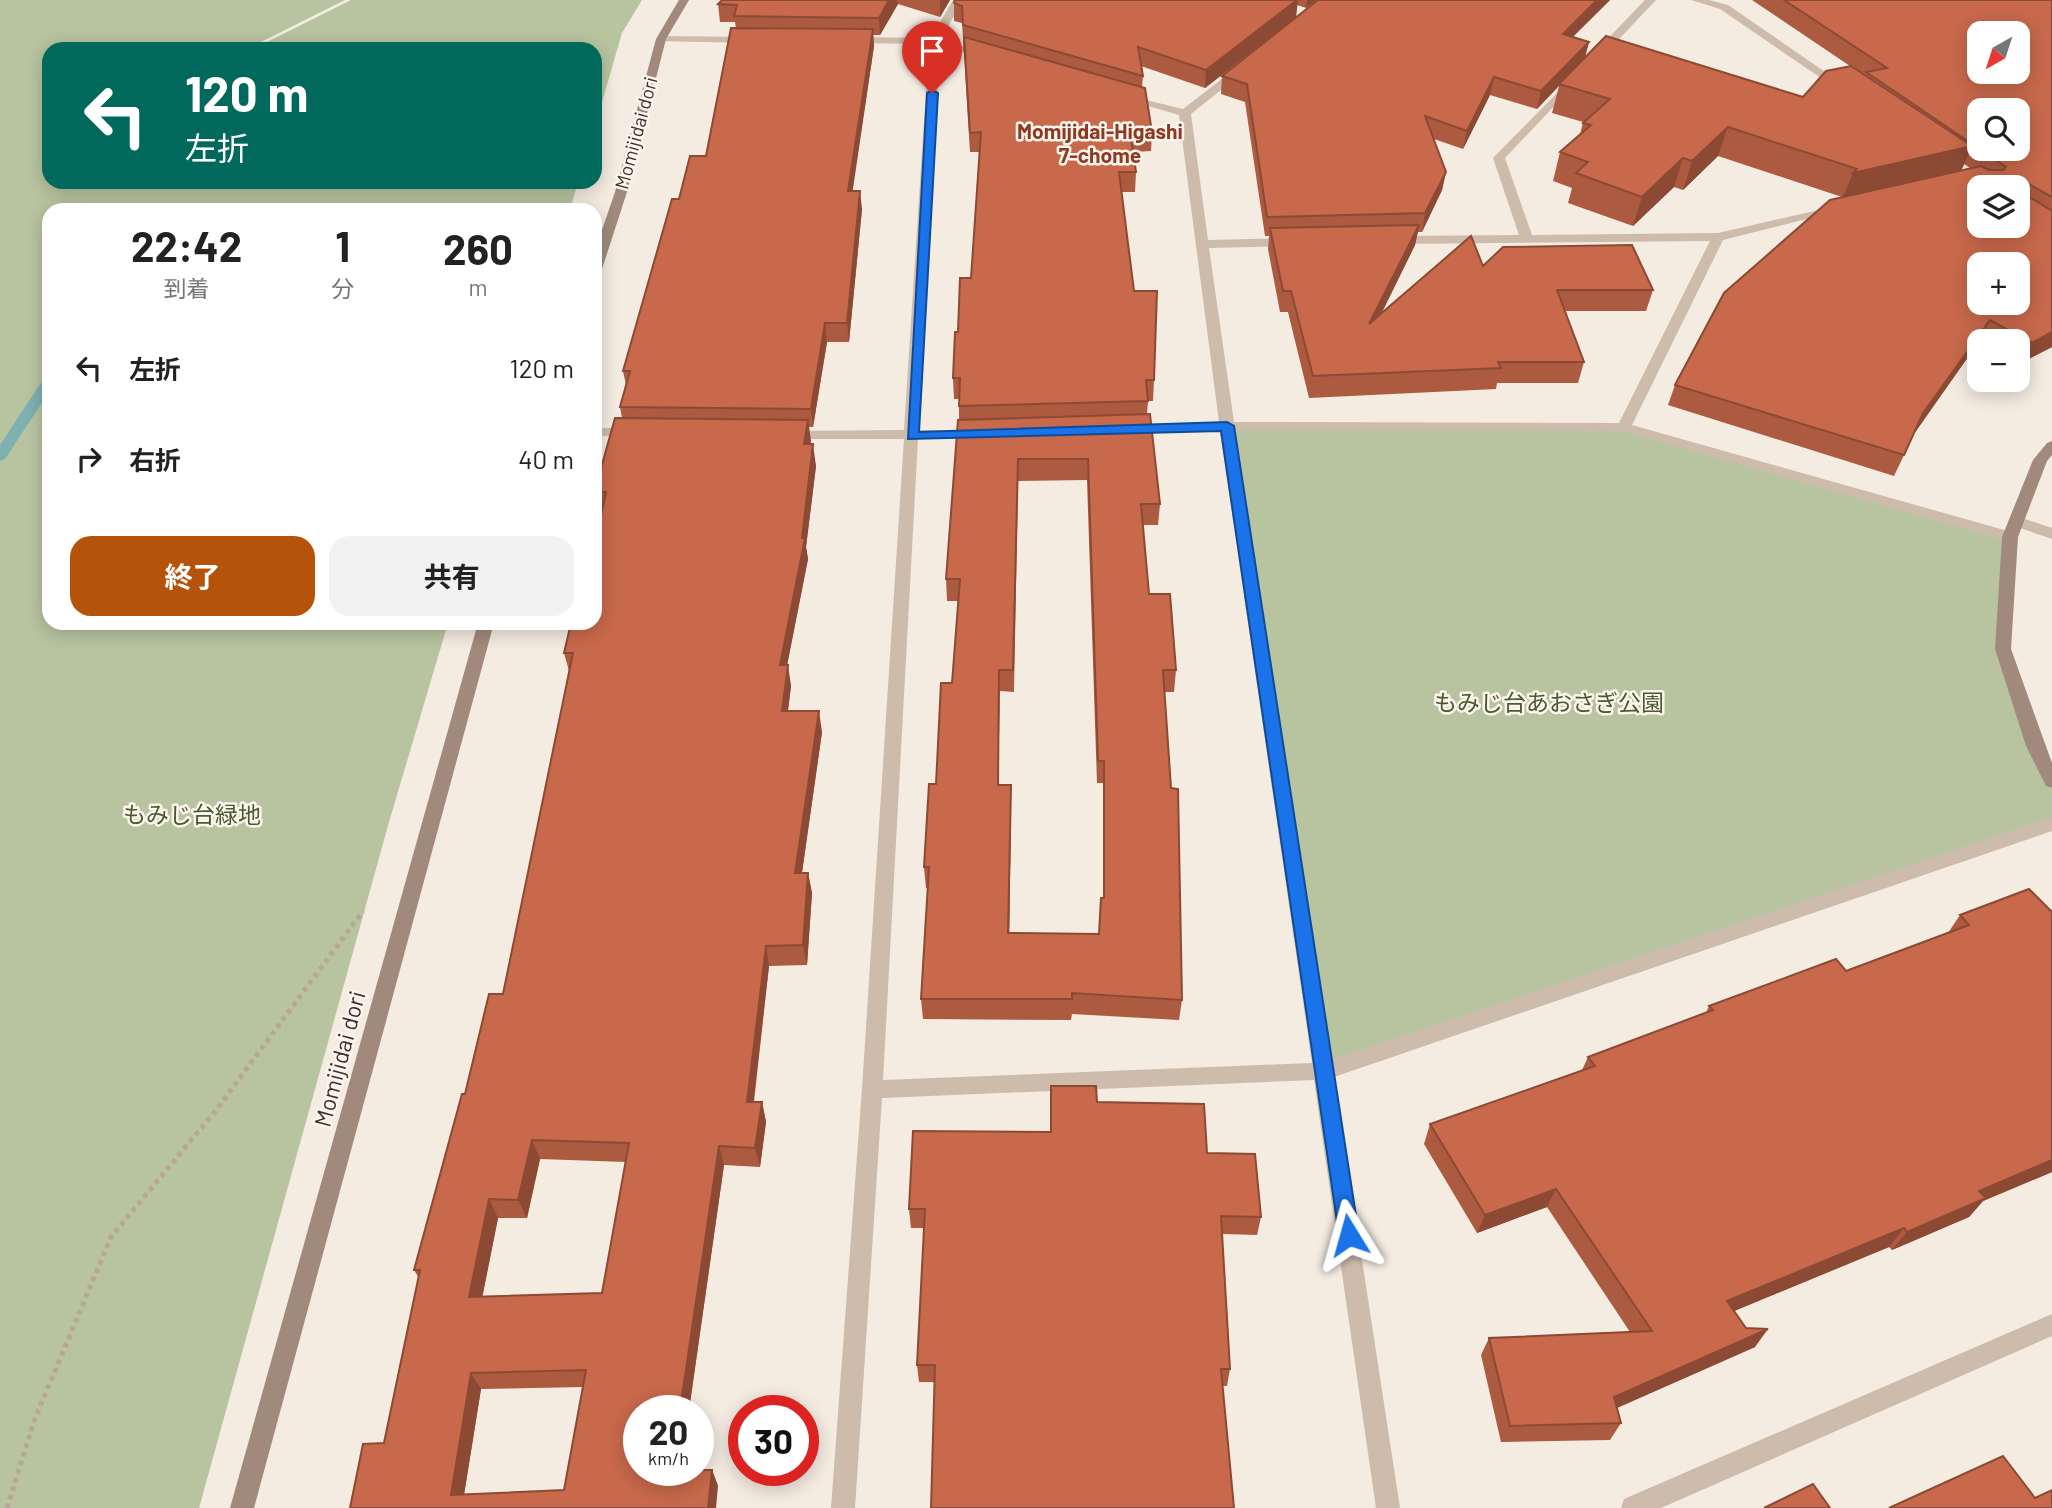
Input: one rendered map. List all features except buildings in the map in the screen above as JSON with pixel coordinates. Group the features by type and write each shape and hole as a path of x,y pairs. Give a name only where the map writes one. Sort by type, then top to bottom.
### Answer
{"street":[{"name":"Momijidai dori","path":"602,248 621,192 661,39 684,0"},
{"path":"843,1508 913,436 935,41 958,0"},
{"path":"1594,59 1651,0"},
{"path":"1696,0 1724,7 1850,93"},
{"path":"661,39 771,40"},
{"path":"839,40 935,41 1001,60"},
{"path":"1185,113 1258,56"},
{"path":"1526,236 1499,158 1584,69"},
{"path":"1106,90 1185,113"},
{"path":"1185,113 1227,426 1388,1508"},
{"path":"1378,240 1526,236 1718,237 1853,206"},
{"path":"1625,427 1718,237"},
{"path":"1202,244 1310,242"},
{"path":"1118,430 1227,426 1625,427 2013,529 2052,534"},
{"path":"602,432 650,433"},
{"path":"775,434 995,434"},
{"path":"2052,446 2040,460 2013,529 2003,649 2044,749 2052,781"},
{"name":"Momijidai dori","path":"242,1508 484,630"},
{"path":"872,1089 1325,1071 2052,824"},
{"path":"1633,1508 2052,1325"}],"path":[{"path":"7,1508 34,1421 111,1237 217,1110 330,958"}],"green space":[{"name":"もみじ台緑地","path":"0,0 345,0 261,42 42,42 42,189 576,189 572,203 42,203 42,630 446,630 389,822 199,1508 0,1508"},
{"path":"351,0 642,0 622,33 602,102 602,42 267,42"},
{"name":"もみじ台あおさぎ公園","path":"1227,426 1624,427 2010,537 2003,649 2052,781 2052,824 1325,1071"}],"waterway":[{"path":"0,456 42,392"}],"district":[{"name":"Momijidai-Higashi 7-chome","path":"1100,144"}],"route":[{"path":"932,93 913,436 1227,426 1349,1235"}]}
